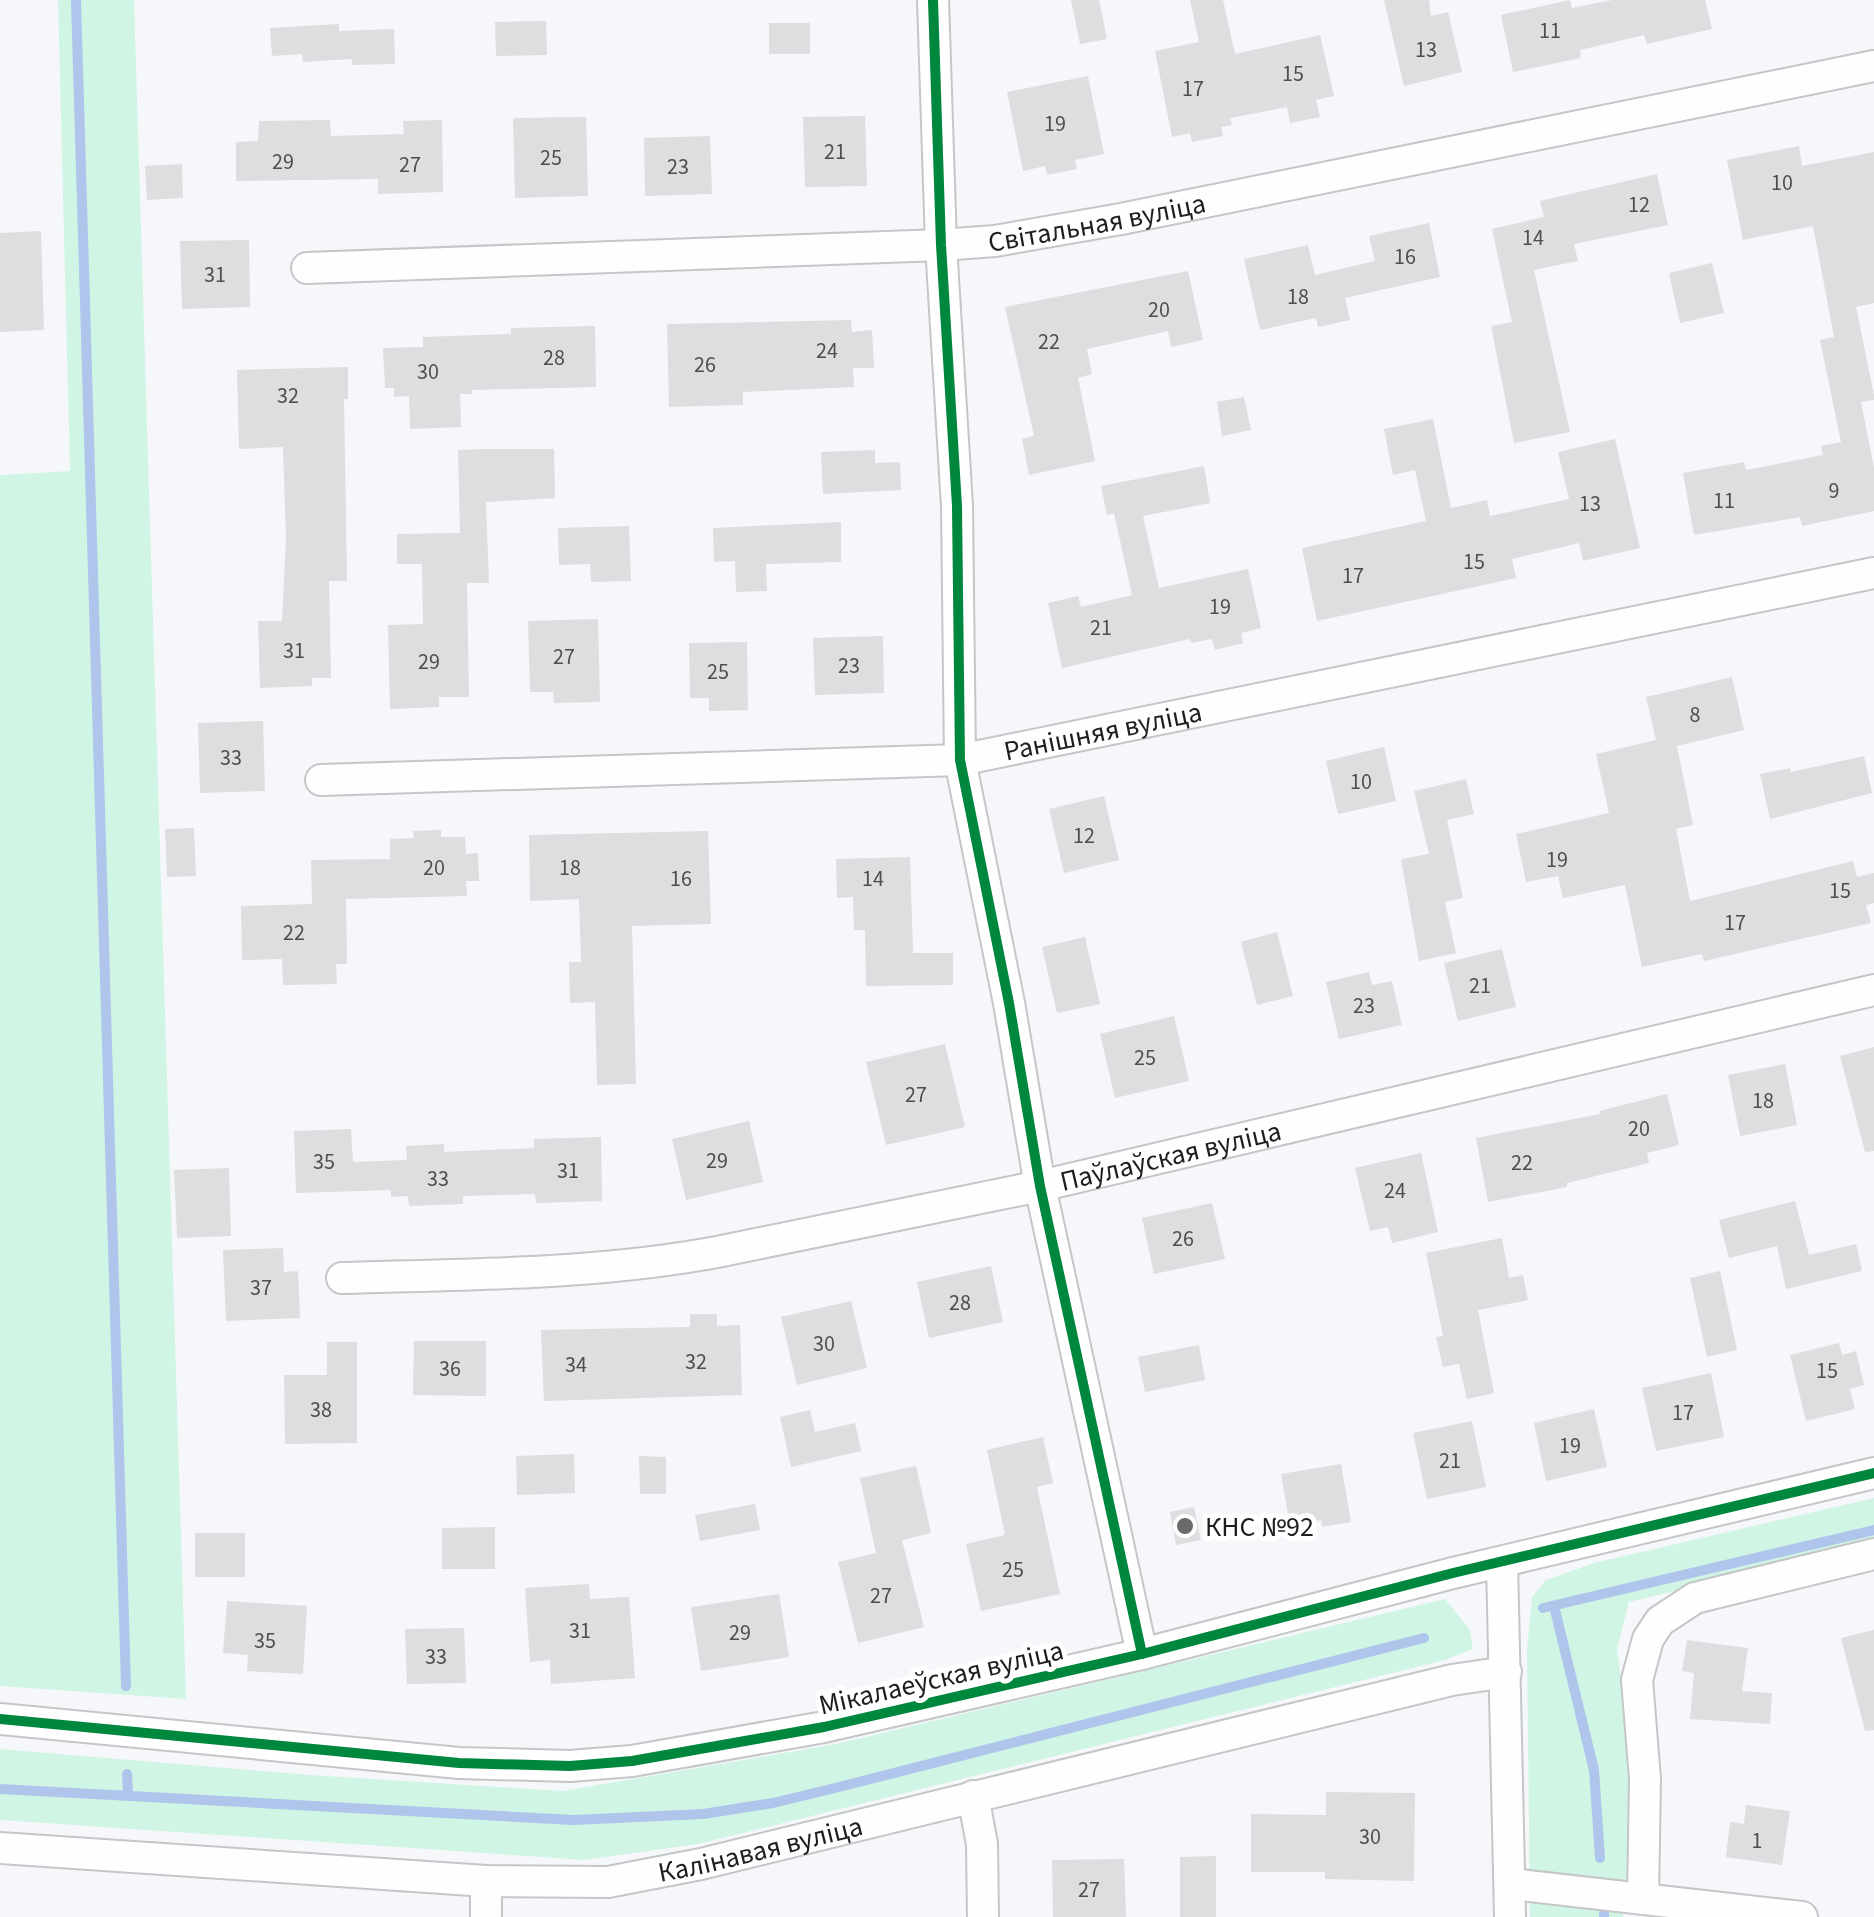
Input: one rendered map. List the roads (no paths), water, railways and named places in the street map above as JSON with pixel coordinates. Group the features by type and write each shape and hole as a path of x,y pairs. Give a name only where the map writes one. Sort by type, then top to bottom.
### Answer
{"street":[{"path":"934,0 941,245 957,506 960,760 1009,1003 1040,1186 1142,1654"},
{"name":"Світальная вуліца","path":"308,268 995,241 1120,220 1874,66"},
{"name":"Ранішняя вуліца","path":"321,780 960,760 1874,572"},
{"name":"Паўлаўская вуліца","path":"342,1278 572,1270 666,1261 1040,1186 1874,990"},
{"name":"Мікалаеўская вуліца","path":"0,1719 459,1763 570,1766 632,1761 758,1740 1142,1654 1502,1562 1874,1474"},
{"path":"1643,1898 1645,1779 1637,1680 1648,1638 1660,1621 1694,1598 1874,1554"},
{"path":"1502,1562 1510,1917"},
{"name":"Калінавая вуліца","path":"0,1848 486,1881 608,1882 701,1864 1452,1680 1506,1672"},
{"path":"973,1796 982,1844 983,1917"},
{"path":"486,1881 486,1917"},
{"path":"1510,1884 1802,1917"}],"waterway":[{"path":"76,0 126,1686"},
{"path":"1543,1608 1874,1530"},
{"path":"1554,1606 1594,1770 1600,1858"},
{"path":"0,1789 573,1820 703,1814 839,1787 1424,1638"},
{"path":"127,1774 128,1795"}],"place":[{"name":"КНС №92","path":"1185,1526"}]}
